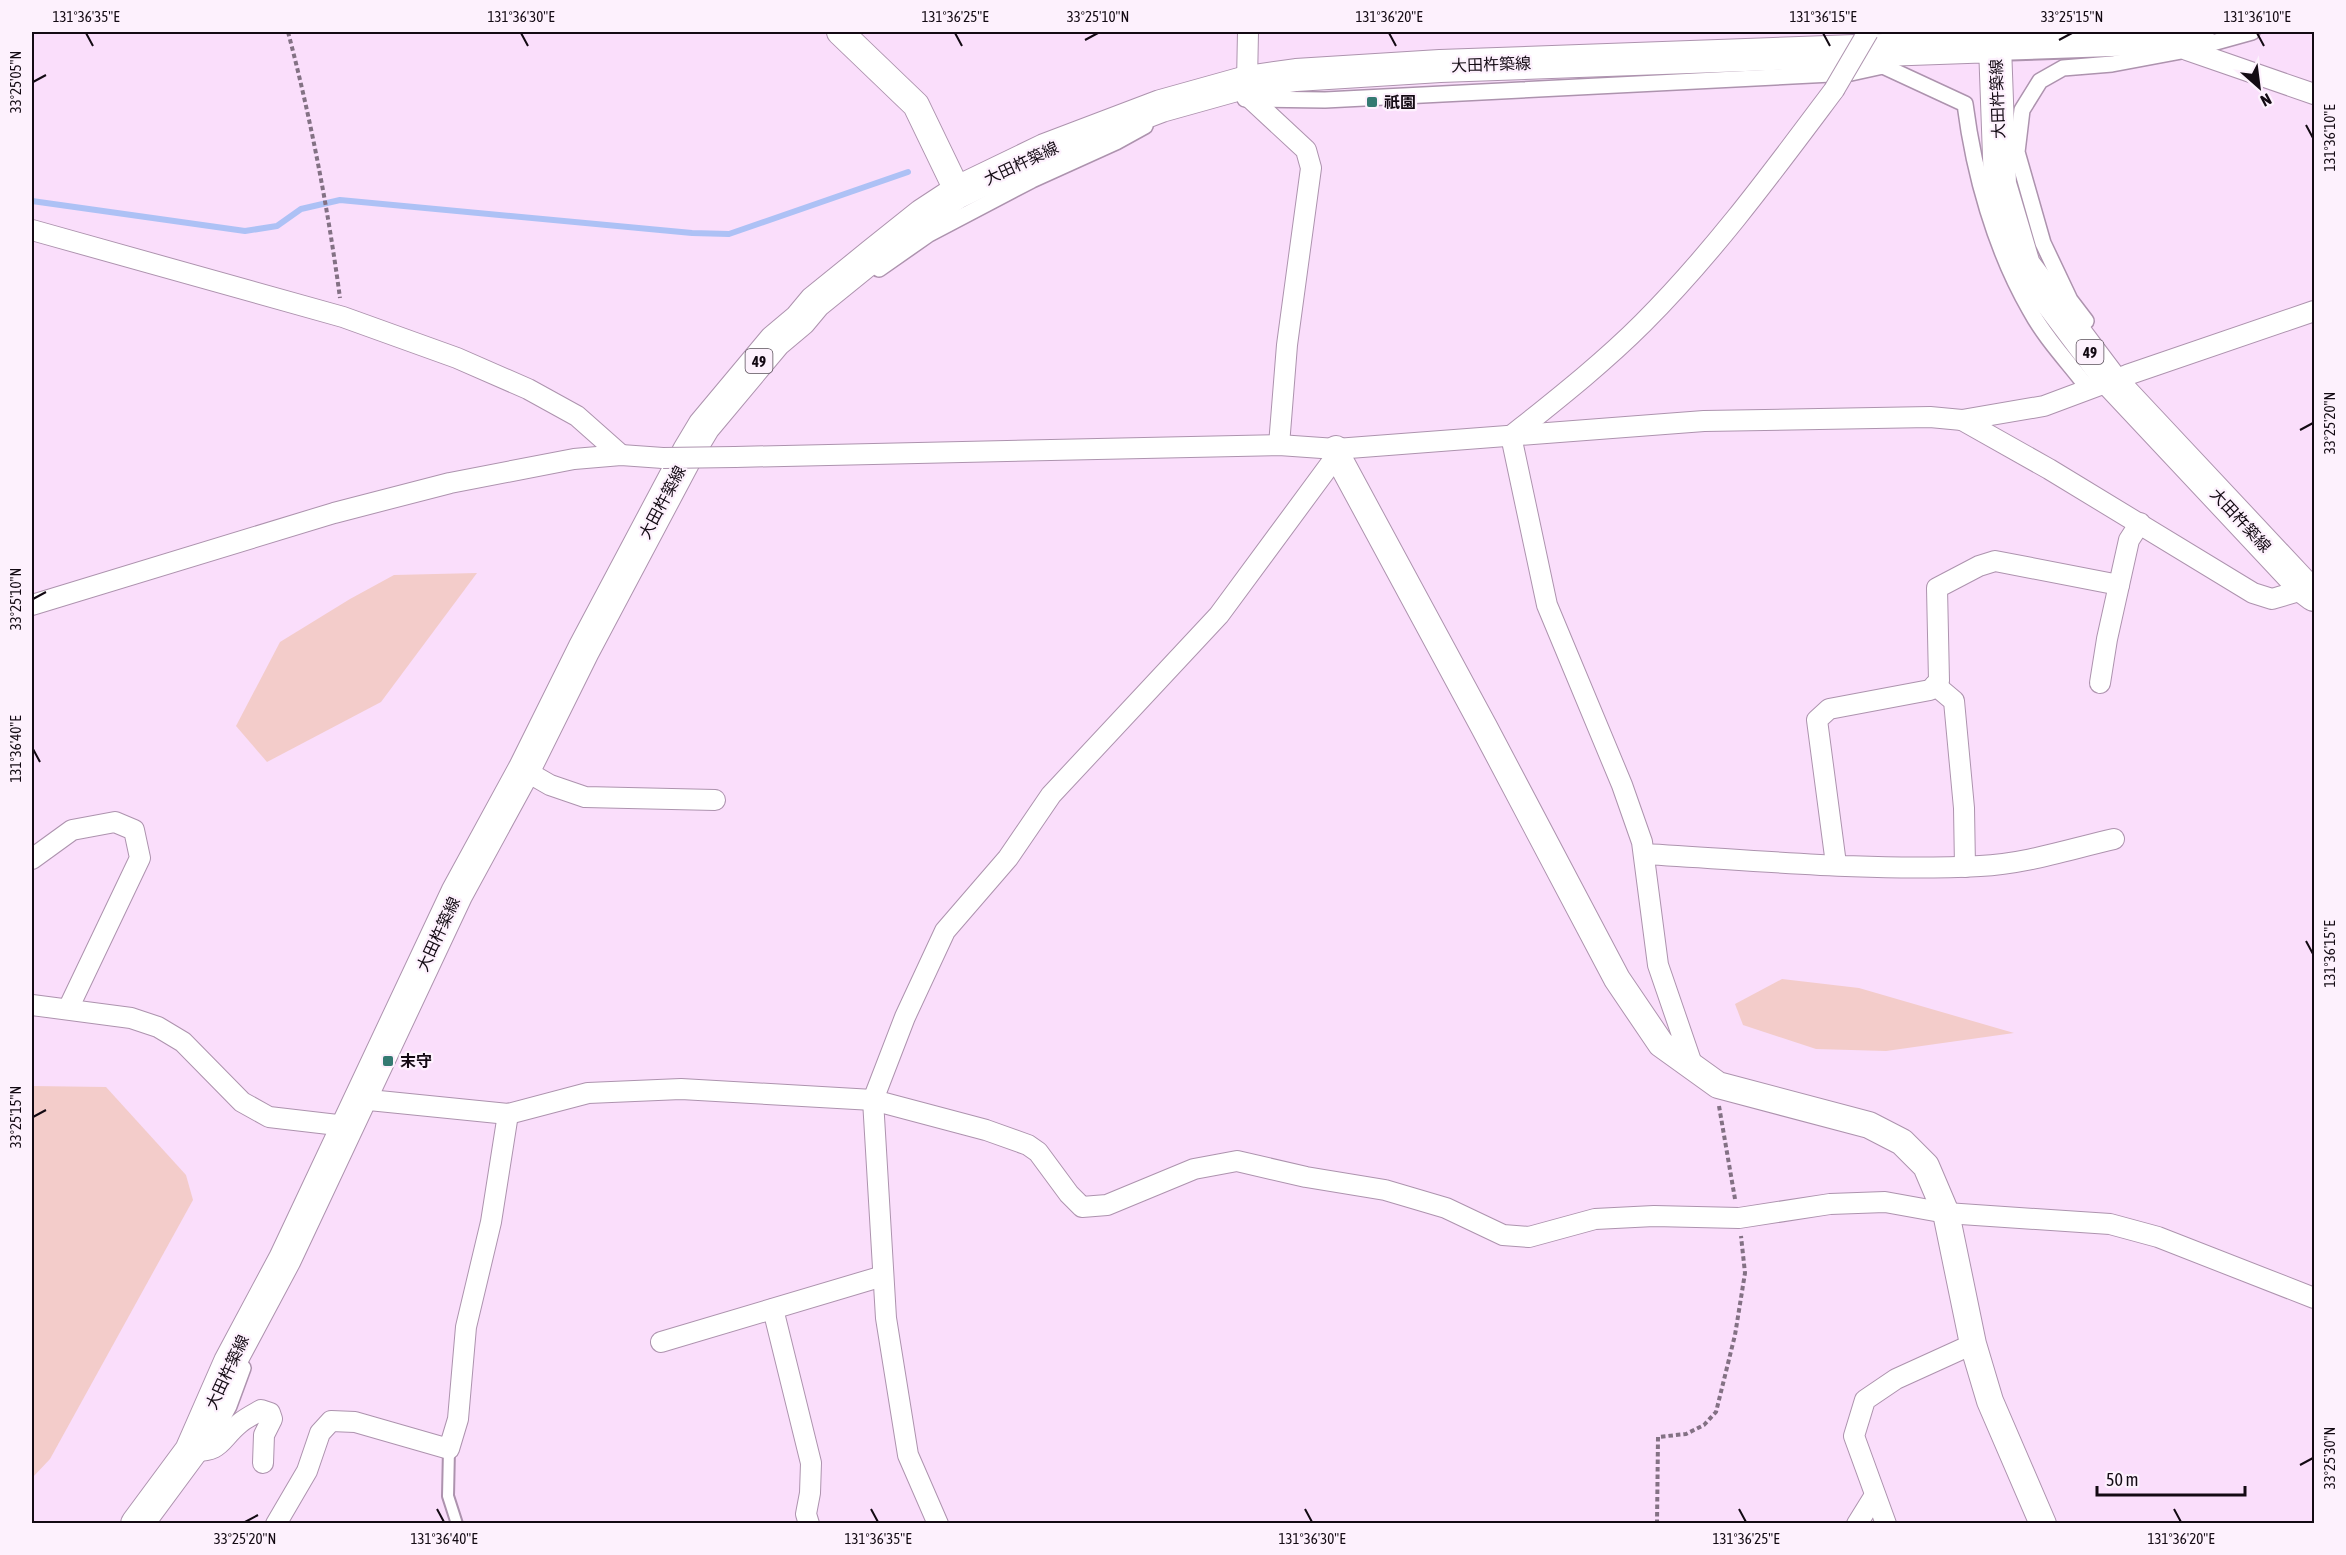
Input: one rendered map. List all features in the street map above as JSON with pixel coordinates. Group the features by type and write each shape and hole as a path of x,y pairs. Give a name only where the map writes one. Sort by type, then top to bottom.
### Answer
{"main road":[{"path":"1995,46 2064,37 2185,41"},
{"name":"大田杵築線","path":"137,1524 198,1451 230,1362 285,1259 358,1110 457,892 527,772 584,649 704,426 775,341 800,320 815,302 923,215 958,192 1045,150 1161,106 1249,90 1296,75 1430,66 1995,46 2000,184 2024,265 2112,374 2310,592"}],"street":[{"path":"840,32 916,105 958,192"},
{"path":"1248,32 1249,90 1306,150 1311,168 1287,345 1279,445"},
{"path":"1511,436 1558,399 1643,323 1735,221 1834,90 1868,32"},
{"path":"2112,374 2070,300 2043,243 2017,152 2022,110 2040,81 2063,68 2112,64 2185,41 2252,32"},
{"path":"2185,41 2314,94"},
{"path":"844,298 869,276 929,234 1077,158 1116,142 1164,115 1249,90 1325,100 1851,73 1884,66 1965,104 1971,151 2008,268 2031,313 2112,374"},
{"path":"32,230 343,317 457,358 528,389 577,416 621,455"},
{"path":"32,605 334,513 450,483 574,459 621,455 663,458 735,457 1279,445 1336,452 1704,421 1930,417 1962,420 2044,406 2112,374 2314,311"},
{"path":"716,800 585,797 550,785 527,772 551,745 700,454 793,342 827,313"},
{"path":"1962,420 2140,523 2253,593 2272,599 2310,592"},
{"path":"1511,436 1547,605 1622,785 1642,842 1658,965 1693,1067"},
{"path":"1336,452 1617,979 1661,1044 1718,1085 1869,1125 1902,1142 1926,1166 1946,1213 1973,1344 1990,1401 2043,1524"},
{"path":"938,1524 908,1455 886,1318 873,1100 905,1017 945,931 1008,858 1051,795 1219,615 1336,452"},
{"path":"2100,683 2129,540 2140,523"},
{"path":"1836,864 1817,720 1829,709 1930,690 1939,681 1937,588 1979,566 1995,561 2119,585"},
{"path":"1935,685 1954,701 1965,808 1965,867"},
{"path":"32,859 72,830 115,822 134,830 140,858 68,1009"},
{"path":"1644,854 1894,867 1965,867 2031,859 2114,839"},
{"path":"32,1005 131,1018 158,1027 183,1042 242,1102 269,1116 358,1110 508,1114 588,1093 681,1089 873,1100 986,1130 1028,1145 1038,1152 1069,1194 1082,1207 1107,1205 1194,1169 1238,1161 1306,1177 1385,1190 1446,1208 1503,1235 1529,1237 1595,1219 1654,1216 1739,1218 1830,1204 1885,1202 1946,1213 2110,1224 2169,1241 2314,1298"},
{"path":"276,1524 307,1471 320,1433 331,1421 355,1422 449,1449 458,1419 466,1327 491,1222 508,1114"},
{"path":"661,1342 884,1276"},
{"path":"773,1309 811,1463 810,1493 804,1522"},
{"path":"1886,1524 1854,1436 1865,1400 1896,1378 1973,1344"},
{"path":"155,1524 198,1451 219,1447 240,1422 261,1410 270,1413 272,1419 264,1435 263,1463"},
{"path":"1857,1524 1875,1495"}],"lane":[{"path":"449,1449 448,1496 457,1524"}],"path":[{"path":"288,32 299,72 334,250 343,317"},
{"path":"1657,1524 1658,1437 1686,1434 1704,1425 1716,1412 1735,1335 1745,1273 1739,1218 1719,1107 1718,1085"}],"shaded area":[{"path":"477,573 381,702 267,762 236,726 280,642 394,575"},
{"path":"1782,979 1859,988 2014,1033 1886,1051 1816,1049 1743,1025 1735,1004"},
{"path":"32,1086 106,1087 186,1175 193,1200 50,1459 32,1478"}],"waterway":[{"path":"32,201 245,231 277,226 301,209 340,200 692,233 729,234 908,172"}],"place":[{"name":"祇園","path":"1372,102"},
{"name":"末守","path":"388,1061"}]}
